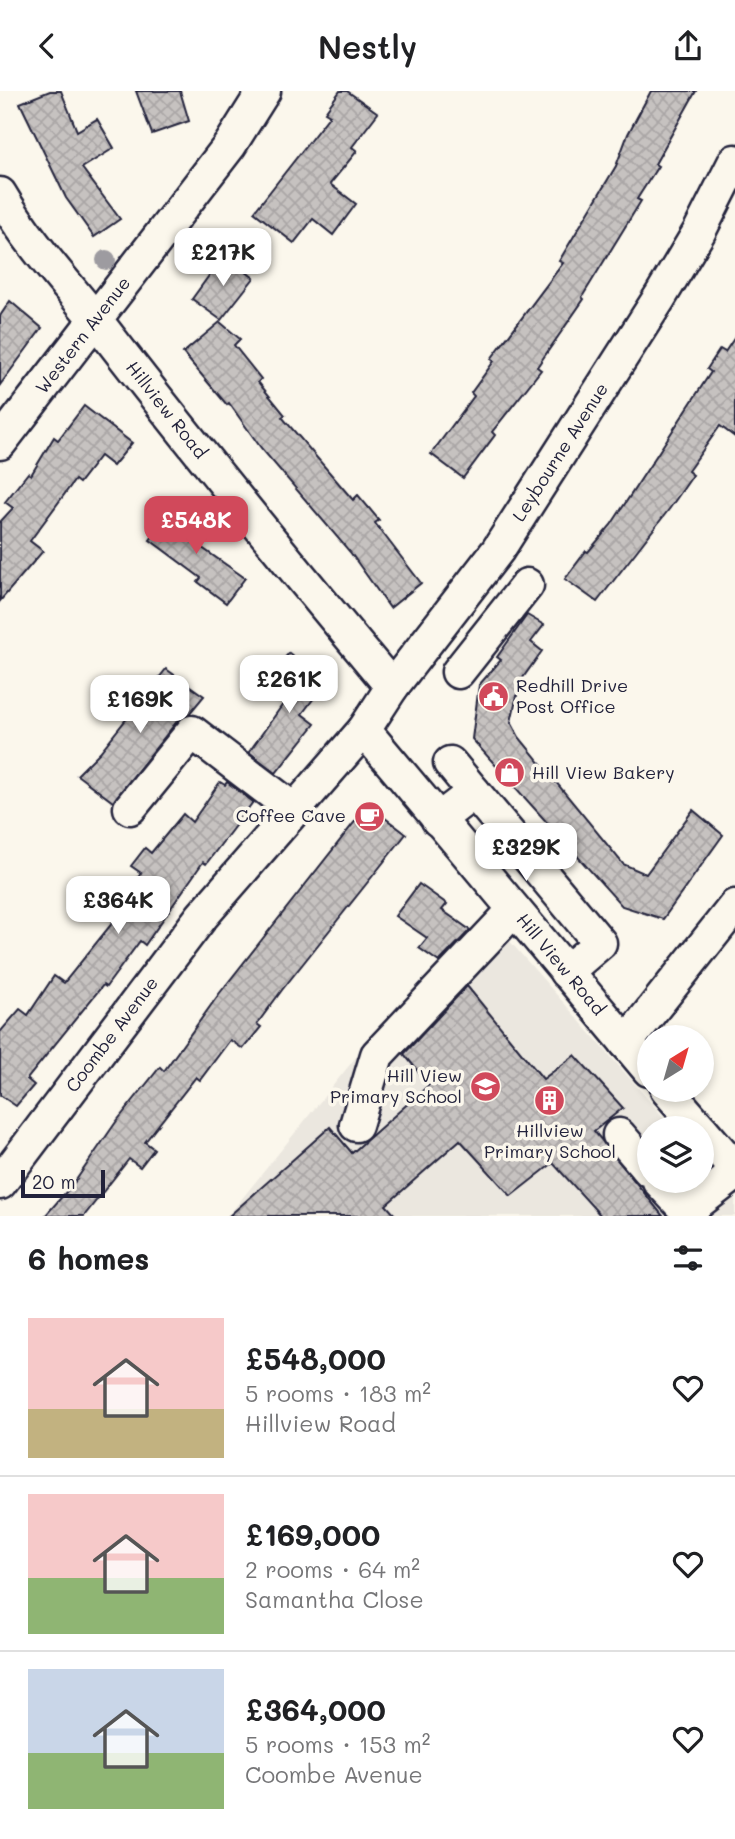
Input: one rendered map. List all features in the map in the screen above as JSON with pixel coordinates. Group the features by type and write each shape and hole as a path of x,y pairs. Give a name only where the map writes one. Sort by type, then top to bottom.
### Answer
{"street":[{"name":"Western Avenue","path":"0,443 230,145 264,91"},
{"name":"Leybourne Avenue","path":"364,730 393,687 498,551 699,232 735,161"},
{"name":"Hillview Road","path":"0,194 38,253 96,320 234,498 393,687"},
{"path":"458,672 527,585"},
{"name":"Coombe Avenue","path":"0,1183 202,916 364,730"},
{"name":"Hill View Road","path":"364,730 637,1056"},
{"path":"130,808 192,732 293,809"},
{"path":"450,763 609,953 566,972"},
{"path":"438,820 474,792"},
{"path":"626,1043 735,907"},
{"path":"356,1125 377,1055 514,910"},
{"path":"619,1135 637,1156"},
{"path":"714,1144 735,1168"},
{"path":"714,1190 735,1174"},
{"path":"670,1193 687,1211 710,1193"}],"shaded area":[{"name":"Hill View Primary School","path":"487,915 637,1087 637,1103 651,1103 663,1116 637,1116 637,1193 714,1193 714,1175 735,1199 735,1216 228,1216 368,1042"}],"building":[{"path":"50,91 61,91 77,131 97,119 114,148 82,168 120,219 94,237 66,198 20,103"},
{"path":"136,91 180,91 189,121 152,134"},
{"path":"340,91 347,91 378,113 352,147 357,151 330,184 356,204 333,235 313,219 294,243 254,212 330,115 325,112"},
{"path":"651,91 696,91 655,164 658,166 637,199 641,201 582,297 584,299 537,367 541,370 492,432 495,435 463,478 431,454 474,396 471,393 494,361 491,359 563,263 559,261 616,166 628,134"},
{"path":"224,255 254,278 221,320 192,299"},
{"path":"10,301 42,328 0,385 0,316"},
{"path":"220,322 240,339 234,345 261,379 258,382 285,415 282,417 353,500 358,495 379,520 375,523 421,583 390,608 350,552 261,448 229,403 227,405 183,353"},
{"path":"735,337 735,437 720,426 688,471 693,475 670,508 597,602 565,579 586,551 588,552 611,525 711,372 707,369 720,349 725,352"},
{"path":"84,406 132,443 113,466 100,456 79,483 75,480 30,541 43,551 0,601 0,522 13,508 5,502 28,473 31,475 54,437 58,440"},
{"path":"172,510 206,535 198,545 245,578 226,603 198,582 201,578 150,540"},
{"path":"527,615 544,625 531,642 542,651 520,682 511,722 519,737 623,864 646,874 693,810 723,835 663,919 622,906 472,739 479,685 501,660 497,657"},
{"path":"289,653 326,682 302,714 315,724 276,773 249,752 293,690 272,673"},
{"path":"166,669 204,696 189,714 178,720 113,802 77,775 100,752"},
{"path":"220,782 225,785 227,782 253,802 206,864 203,862 145,945 140,941 106,987 103,985 27,1079 34,1085 16,1106 0,1095 0,1032 20,1009 28,1015 54,976 64,983 114,921 105,914 141,873 131,866 145,848 151,853 183,814 192,822"},
{"path":"368,805 406,834 282,990 257,1024 261,1027 243,1049 230,1040 200,1080 196,1077 145,1142 154,1149 140,1167 129,1159 84,1216 45,1216 74,1183 116,1122 160,1067 164,1071 219,994"},
{"path":"419,884 447,904 442,910 470,930 439,962 419,948 427,938 395,916"},
{"name":"Hillview Primary School","path":"467,986 543,1079 575,1055 623,1108 594,1131 637,1184 637,1193 644,1193 663,1216 601,1216 553,1163 511,1196 460,1140 386,1205 396,1216 229,1216 330,1127 352,1153 429,1085 404,1054"}],"place":[{"name":"Redhill Drive Post Office","path":"493,696"},
{"name":"Hill View Bakery","path":"509,773"},
{"name":"Coffee Cave","path":"369,816"},
{"name":"Hill View Primary School","path":"485,1086"},
{"name":"Hillview Primary School","path":"550,1100"}]}
